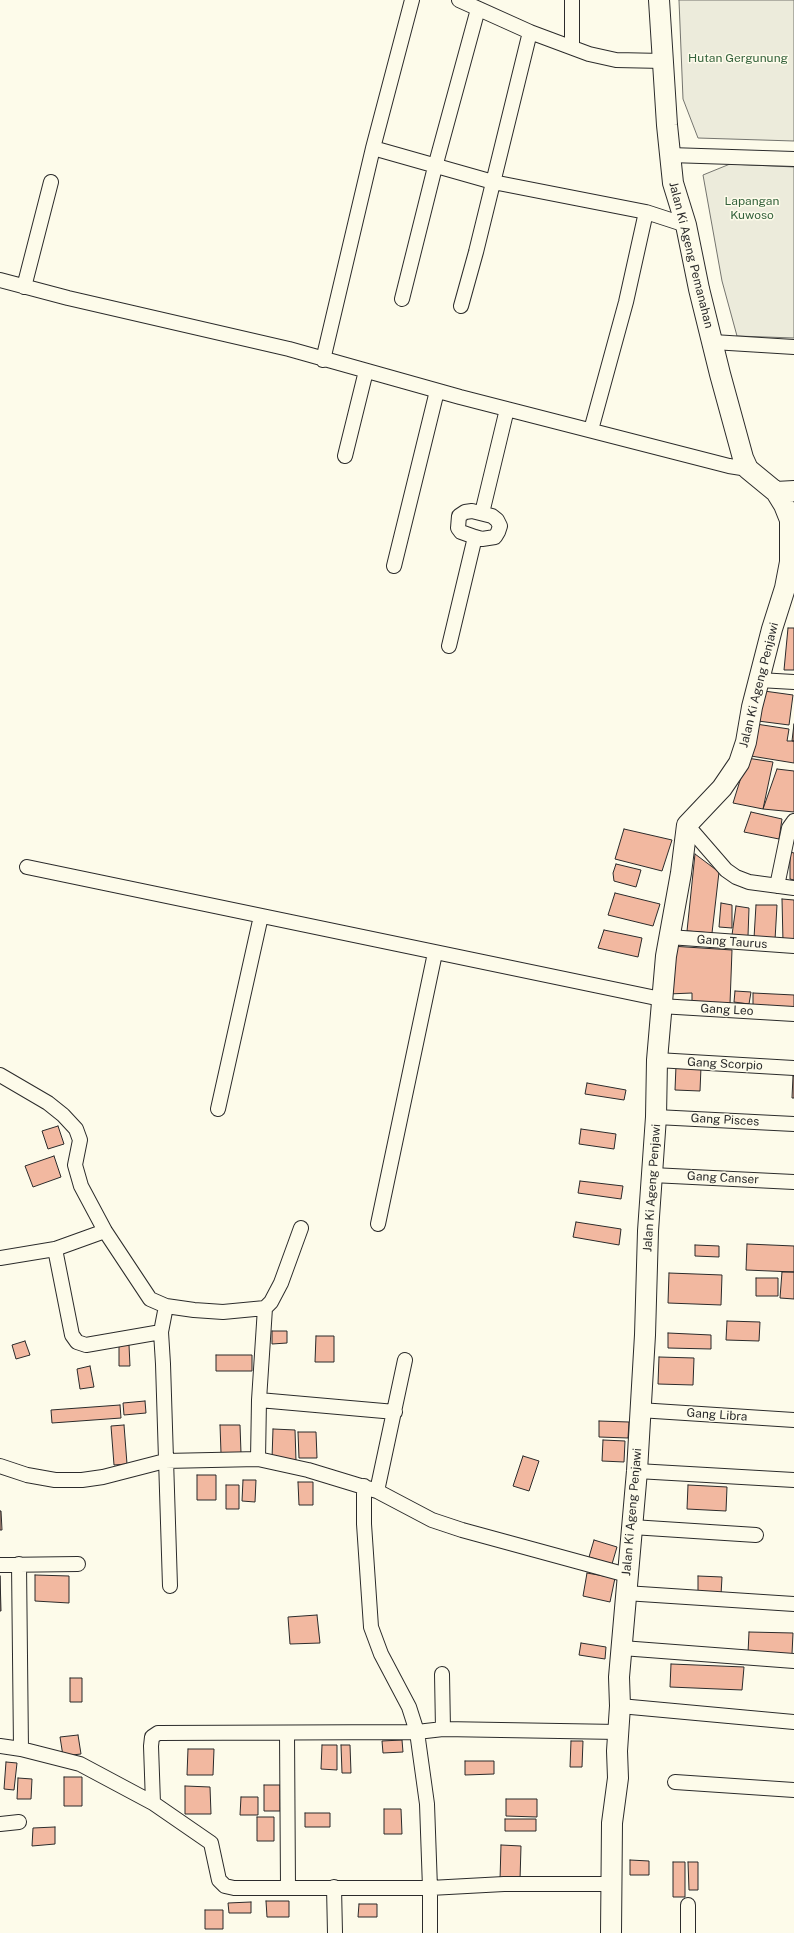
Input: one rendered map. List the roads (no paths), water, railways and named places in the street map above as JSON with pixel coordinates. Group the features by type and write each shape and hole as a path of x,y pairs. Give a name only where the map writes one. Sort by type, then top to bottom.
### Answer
{"main road":[{"name":"Jalan Ki Ageng Pemanahan","path":"659,0 673,183 686,225 698,289 713,342 736,437 748,469"},
{"path":"748,469 785,492"},
{"name":"Jalan Ki Ageng Penjawi","path":"611,1933 612,1823 618,1778 619,1677 637,1471 639,1410 645,1335 648,1230 656,1117 656,1060 660,1003 669,937 681,873 687,825 722,788 738,763 746,742 752,707 772,629 785,588 790,562 790,520 784,505 785,492"}],"street":[{"path":"323,360 373,148 412,0"},
{"path":"459,0 530,32 589,54 616,60 663,61"},
{"path":"572,0 572,47"},
{"path":"402,299 435,166 478,9"},
{"path":"461,306 476,252 530,32"},
{"path":"373,148 493,182 646,212 686,225"},
{"path":"670,155 794,159"},
{"path":"24,287 50,182"},
{"path":"591,430 626,302 646,212"},
{"path":"0,280 24,287 250,340 437,391 729,466 748,469"},
{"path":"713,342 794,347"},
{"path":"345,456 366,371"},
{"path":"394,566 437,391"},
{"path":"482,513 507,409"},
{"path":"466,512 482,513 492,516 497,520 500,526 495,536 489,538 475,537 461,532 458,528 457,522 459,516 466,512"},
{"path":"449,646 475,537"},
{"path":"759,680 794,682"},
{"path":"777,886 790,847 789,828 794,821"},
{"path":"687,825 726,870 736,877 749,882 794,888"},
{"name":"Gang Leo","path":"28,867 435,953 660,1003 794,1014"},
{"path":"218,1109 261,916"},
{"name":"Gang Taurus","path":"669,937 794,946"},
{"path":"378,1224 435,953"},
{"name":"Gang Scorpio","path":"656,1060 794,1068"},
{"path":"0,1075 48,1103 63,1115 76,1129 80,1140 75,1159 75,1172 81,1186 105,1230 150,1299 166,1306 223,1312 265,1308"},
{"name":"Gang Pisces","path":"656,1117 794,1124"},
{"name":"Gang Canser","path":"652,1175 794,1182"},
{"path":"258,1459 259,1400 265,1308 278,1290 300,1228"},
{"path":"0,1258 55,1249 105,1230"},
{"path":"55,1249 72,1335 77,1342 86,1345 161,1332"},
{"path":"166,1306 161,1332 164,1364 165,1461 170,1586"},
{"path":"404,1360 395,1412 370,1489 364,1524 371,1627 382,1654 409,1707 417,1732 427,1804 430,1933"},
{"path":"259,1400 395,1412"},
{"name":"Gang Libra","path":"639,1410 794,1420"},
{"path":"0,1466 28,1475 55,1480 82,1480 103,1477 165,1461 258,1459 308,1470 370,1489 432,1520 626,1584 794,1604"},
{"path":"637,1471 794,1480"},
{"path":"632,1527 756,1535"},
{"path":"19,1564 21,1749"},
{"path":"0,1565 78,1564"},
{"path":"622,1648 794,1661"},
{"path":"442,1674 443,1729"},
{"path":"154,1803 151,1746 154,1735 158,1733 417,1732 443,1729 619,1719 794,1722"},
{"path":"287,1733 288,1887"},
{"path":"0,1746 21,1749 80,1764 154,1803 211,1843 219,1880 225,1886 234,1888 430,1888 504,1884 611,1884"},
{"path":"675,1782 794,1790"},
{"path":"0,1824 19,1822"},
{"path":"334,1887 335,1933"},
{"path":"688,1905 688,1933"}],"park label":[{"name":"Hutan Gergunung","path":"738,58"},
{"name":"Lapangan Kuwoso","path":"752,208"}]}
